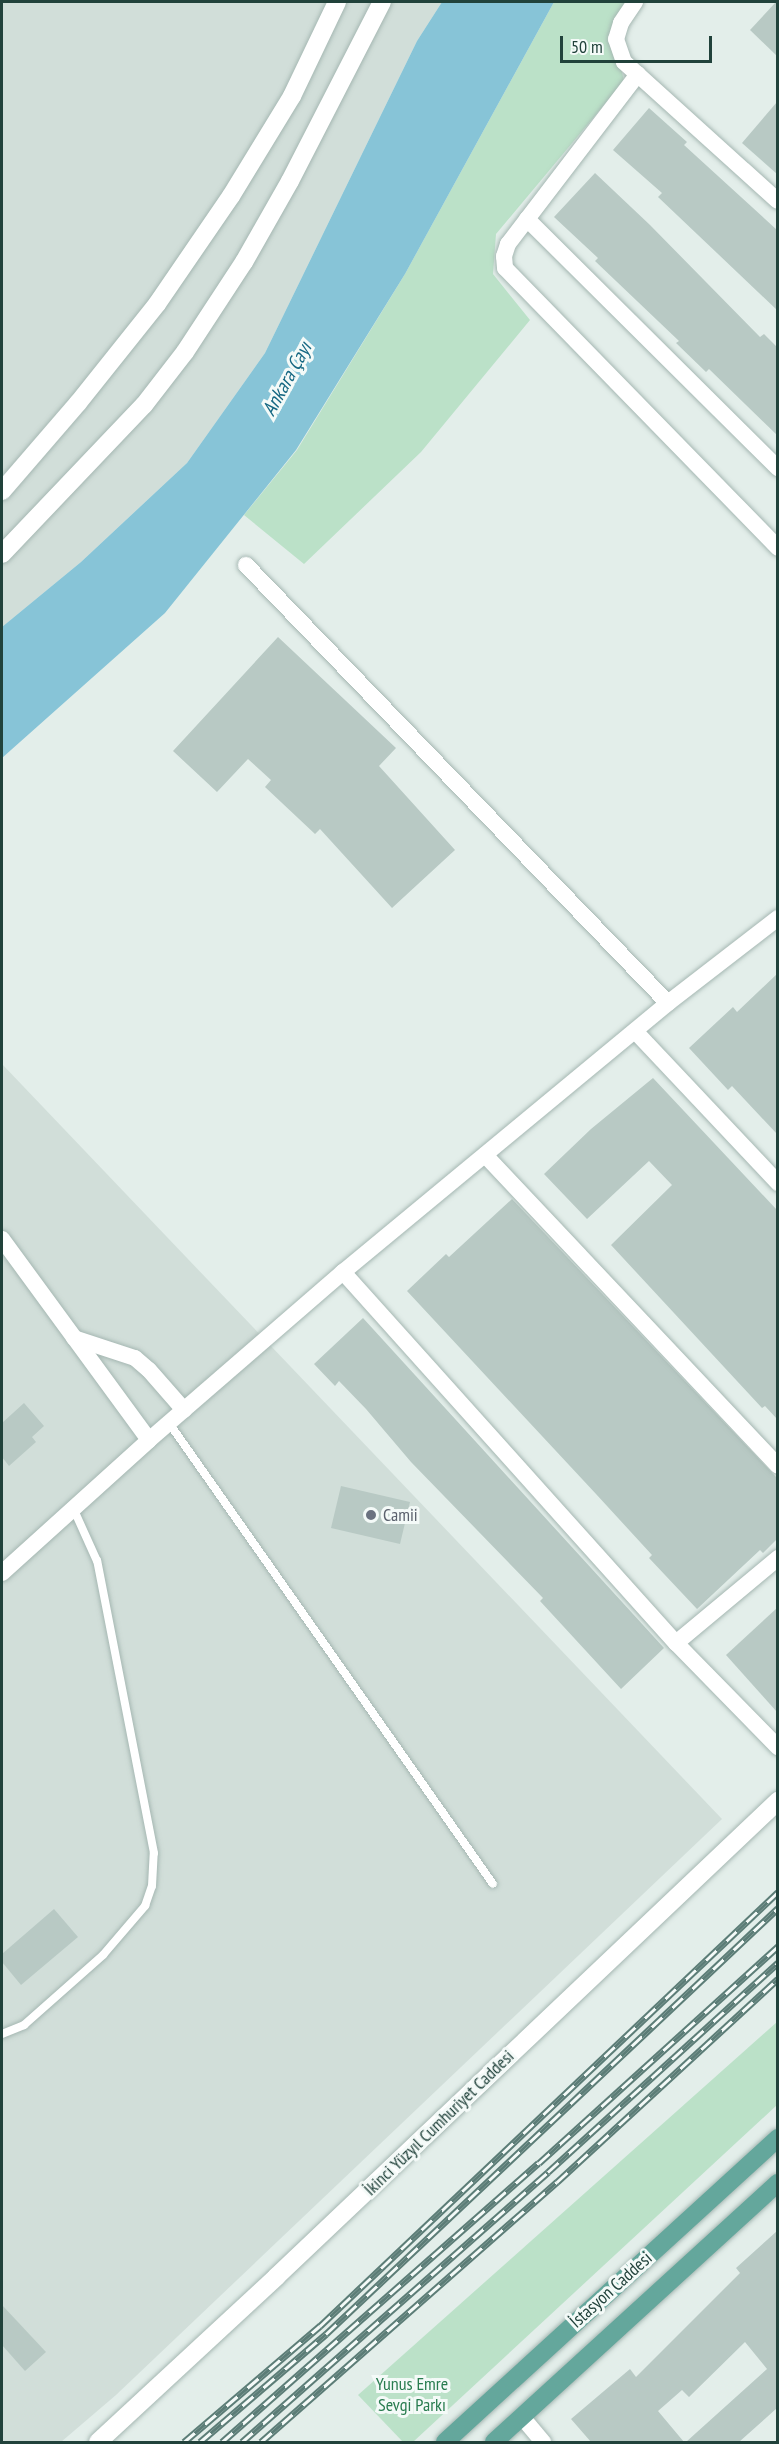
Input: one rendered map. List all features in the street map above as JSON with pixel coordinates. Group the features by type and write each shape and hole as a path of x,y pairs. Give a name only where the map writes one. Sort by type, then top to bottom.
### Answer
{"main road":[{"path":"2,491 78,403 157,304 210,226 292,96 337,2"},
{"path":"2,554 144,405 184,352 244,262 273,212 382,2"},
{"name":"İkinci Yüzyıl Cumhuriyet Caddesi","path":"98,2442 294,2261 777,1801"},
{"name":"İstasyon Caddesi","path":"445,2442 777,2138"},
{"name":"İstasyon Caddesi","path":"494,2442 777,2183"}],"street":[{"path":"635,2 621,23 616,39 624,62 777,201"},
{"path":"638,74 527,219 506,250 506,268 776,545"},
{"path":"527,219 777,468"},
{"path":"246,566 668,1003"},
{"path":"2,1573 149,1440 343,1272 668,1003 777,918"},
{"path":"635,1031 777,1183"},
{"path":"485,1155 777,1466"},
{"path":"2,1239 149,1440"},
{"path":"343,1272 676,1643 777,1747"},
{"path":"74,1338 135,1359 149,1370 184,1410"},
{"path":"676,1643 777,1558"},
{"path":"522,2417 543,2442"}],"lane":[{"path":"169,1423 493,1884"},
{"path":"2,2034 24,2025 103,1955 144,1906 152,1886 154,1853 97,1560 74,1510"}],"shaded area":[{"path":"2,2 442,2 417,41 265,353 187,463 81,562 2,627"},
{"path":"2,1064 722,1819 116,2395 61,2442 2,2442"}],"green space":[{"path":"554,2 631,2 619,59 624,81 496,234 493,274 530,320 421,452 304,564 244,515 297,450 405,274"},
{"name":"Yunus Emre Sevgi Parkı","path":"777,2022 777,2105 413,2442 403,2442 358,2395"}],"water":[{"name":"Ankara Çayı","path":"442,2 554,2 405,274 296,450 165,613 2,758 2,627 81,562 187,463 265,353 417,41"}],"building":[{"path":"777,2 777,56 750,30"},
{"path":"777,102 777,174 742,143"},
{"path":"649,108 687,142 684,145 777,230 777,310 658,197 662,193 613,150"},
{"path":"595,173 650,225 760,337 764,334 777,347 777,435 709,369 706,372 676,343 679,341 595,261 598,258 554,217"},
{"path":"278,637 396,748 379,766 455,850 392,908 320,829 315,834 265,787 271,780 248,759 217,792 173,751"},
{"path":"777,974 777,1134 732,1086 728,1090 689,1048 733,1007 737,1012"},
{"path":"653,1078 777,1210 777,1419 765,1406 762,1408 611,1245 672,1185 649,1161 587,1219 544,1174 591,1129"},
{"path":"512,1199 777,1478 777,1539 763,1553 760,1550 697,1609 649,1558 652,1555 407,1291 446,1254 449,1257"},
{"path":"363,1318 664,1648 621,1689 540,1601 543,1598 411,1462 366,1409 339,1381 335,1386 314,1364"},
{"path":"24,1403 44,1426 32,1437 36,1442 9,1466 2,1457 2,1423"},
{"name":"Camii","path":"341,1486 410,1502 400,1544 331,1528"},
{"path":"777,1608 777,1712 726,1655"},
{"path":"54,1909 78,1937 21,1985 2,1962 2,1954"},
{"path":"777,2231 777,2408 739,2442 686,2442 767,2369 745,2342 689,2397 682,2390 658,2411 684,2442 591,2442 571,2419 630,2369 636,2377 740,2273 736,2268"},
{"path":"2,2305 46,2352 25,2371 2,2345"}],"railway":[{"path":"184,2442 320,2326 778,1892"},
{"path":"200,2442 326,2334 778,1908"},
{"path":"222,2442 539,2163 778,1946"},
{"path":"242,2442 548,2172 778,1963"},
{"path":"261,2442 557,2182 778,1979"}],"place":[{"name":"Camii","path":"371,1515"}]}
